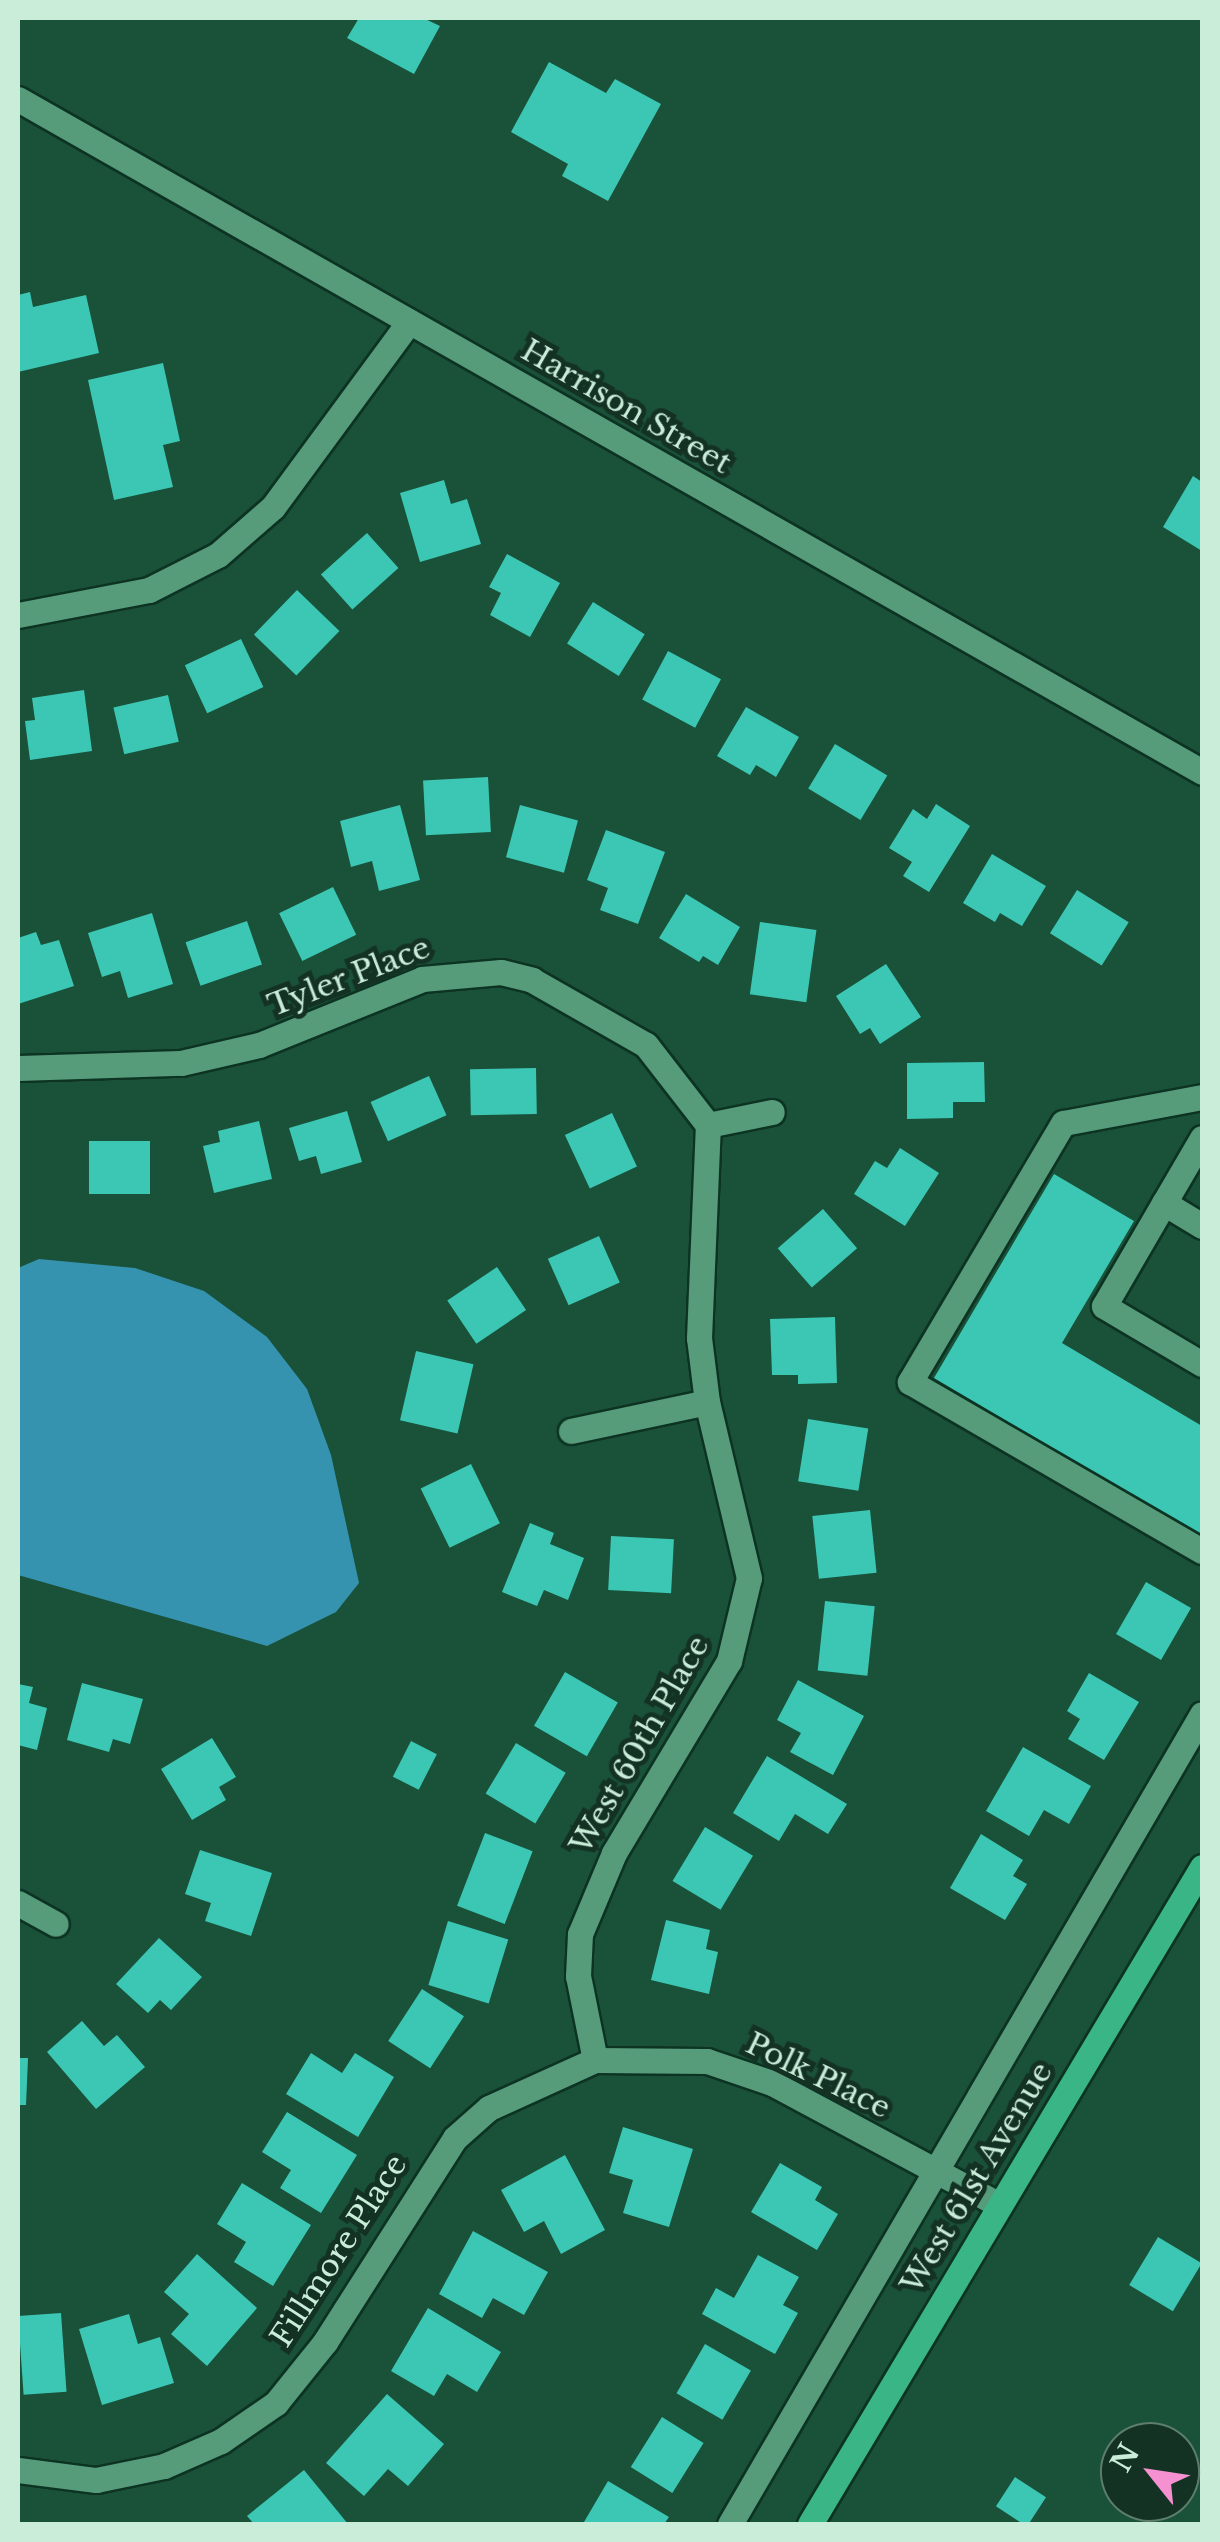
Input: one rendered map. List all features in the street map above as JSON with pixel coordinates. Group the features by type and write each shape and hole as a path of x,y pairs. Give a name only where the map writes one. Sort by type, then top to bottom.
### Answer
{"main road":[{"name":"West 61st Avenue","path":"810,2524 1202,1867"}],"street":[{"name":"Harrison Street","path":"18,99 1202,772"},
{"path":"18,616 149,590 218,556 273,508 410,322"},
{"name":"Tyler Place","path":"18,1068 180,1063 259,1045 422,979 501,972 532,980 646,1044 708,1125"},
{"path":"1202,1097 1063,1123 910,1382 1202,1551"},
{"path":"708,1125 772,1112"},
{"name":"West 60th Place","path":"595,2060 578,1976 580,1934 594,1893 729,1661 743,1620 749,1578 744,1537 706,1402 699,1256 708,1125"},
{"path":"1202,1138 1104,1306 1202,1364"},
{"path":"1164,1203 1202,1226"},
{"path":"571,1431 706,1402"},
{"path":"730,2524 1202,1714"},
{"path":"18,1903 56,1924"},
{"name":"Polk Place","path":"595,2060 707,2061 772,2083 998,2204"},
{"name":"Fillmore Place","path":"18,2470 96,2480 164,2466 221,2441 276,2402 326,2342 454,2138 489,2108 595,2060"}],"water":[{"path":"39,1259 135,1268 204,1291 267,1337 307,1389 331,1455 359,1583 336,1612 267,1646 18,1575 18,1268"}],"building":[{"path":"359,18 423,18 440,26 414,74 347,38"},
{"path":"549,62 606,93 615,79 661,104 608,201 562,176 568,164 511,132"},
{"path":"30,292 33,307 86,295 99,353 18,372 18,295"},
{"path":"163,363 180,441 163,445 173,487 114,500 88,380"},
{"path":"1193,476 1202,482 1202,551 1163,527"},
{"path":"444,480 451,504 467,499 481,544 420,562 400,493"},
{"path":"367,533 398,568 352,609 321,574"},
{"path":"507,554 560,583 530,637 490,615 501,593 489,587"},
{"path":"297,590 339,631 296,676 254,635"},
{"path":"593,602 645,634 619,676 567,644"},
{"path":"241,639 263,687 207,713 185,665"},
{"path":"668,651 721,679 695,728 642,700"},
{"path":"84,690 92,751 30,760 25,721 35,720 32,698"},
{"path":"168,695 179,742 124,754 113,708"},
{"path":"746,707 799,737 776,777 756,765 750,775 717,756"},
{"path":"835,744 887,775 861,820 808,789"},
{"path":"488,777 491,832 426,835 423,780"},
{"path":"936,804 970,826 929,892 903,876 912,862 889,848 913,809 927,819"},
{"path":"400,805 420,880 379,891 372,861 351,867 340,821"},
{"path":"520,805 578,821 564,873 506,857"},
{"path":"606,830 665,852 638,924 600,910 608,888 587,880"},
{"path":"992,854 1046,886 1022,926 1000,913 995,922 963,903"},
{"path":"333,887 356,935 302,961 279,913"},
{"path":"1077,890 1129,922 1102,966 1050,933"},
{"path":"686,894 740,927 718,965 703,956 699,962 659,938"},
{"path":"152,913 173,984 128,998 120,971 102,977 88,933"},
{"path":"247,921 262,964 201,986 186,942"},
{"path":"760,922 816,930 806,1002 750,994"},
{"path":"36,932 41,945 59,940 74,986 18,1004 18,938"},
{"path":"886,964 921,1017 880,1044 870,1028 860,1034 836,996"},
{"path":"984,1062 985,1102 953,1102 953,1118 907,1119 907,1063"},
{"path":"536,1068 537,1114 471,1115 470,1069"},
{"path":"429,1076 446,1115 388,1141 371,1102"},
{"path":"347,1111 362,1162 321,1174 316,1156 299,1161 289,1128"},
{"path":"612,1113 637,1166 590,1188 565,1135"},
{"path":"259,1121 272,1179 214,1193 203,1146 220,1142 218,1131"},
{"path":"89,1141 150,1141 150,1194 89,1194"},
{"path":"900,1148 939,1173 905,1226 854,1194 875,1161 887,1168"},
{"path":"1054,1174 1134,1221 1062,1343 1202,1426 1202,1537 934,1378"},
{"path":"823,1209 857,1248 812,1288 778,1248"},
{"path":"599,1236 620,1283 569,1305 548,1259"},
{"path":"497,1267 526,1310 476,1344 447,1301"},
{"path":"835,1317 837,1383 798,1384 798,1375 772,1375 770,1319"},
{"path":"416,1351 473,1364 458,1433 400,1420"},
{"path":"808,1419 868,1429 858,1491 798,1481"},
{"path":"471,1464 500,1523 450,1548 421,1489"},
{"path":"870,1510 877,1573 819,1579 812,1516"},
{"path":"530,1523 554,1533 550,1544 584,1558 568,1600 544,1590 537,1606 502,1592"},
{"path":"611,1536 674,1539 671,1593 608,1590"},
{"path":"1146,1582 1191,1608 1161,1660 1116,1634"},
{"path":"825,1601 875,1606 867,1676 818,1671"},
{"path":"565,1672 618,1702 587,1756 534,1726"},
{"path":"1089,1673 1139,1702 1104,1760 1068,1739 1080,1719 1067,1711"},
{"path":"798,1680 864,1716 833,1775 790,1752 801,1733 777,1720"},
{"path":"82,1683 143,1699 130,1744 113,1739 109,1752 67,1740"},
{"path":"18,1684 33,1687 29,1703 47,1708 37,1750 18,1745"},
{"path":"212,1738 236,1777 219,1787 226,1800 192,1820 161,1769"},
{"path":"411,1741 437,1754 419,1790 393,1777"},
{"path":"516,1743 566,1773 535,1823 486,1794"},
{"path":"1023,1747 1091,1786 1069,1824 1044,1810 1029,1836 986,1811"},
{"path":"767,1756 847,1804 828,1834 795,1814 779,1841 733,1813"},
{"path":"705,1827 753,1856 721,1910 673,1881"},
{"path":"485,1833 533,1851 505,1924 457,1906"},
{"path":"981,1834 1023,1860 1013,1876 1027,1884 1005,1920 950,1888"},
{"path":"200,1850 272,1873 251,1936 205,1921 211,1903 185,1894"},
{"path":"666,1920 710,1930 706,1949 718,1952 709,1994 651,1980"},
{"path":"448,1921 508,1939 489,2003 428,1985"},
{"path":"159,1938 202,1977 171,2010 160,2000 148,2013 116,1984"},
{"path":"422,1989 464,2016 430,2068 388,2041"},
{"path":"82,2021 104,2046 117,2035 145,2067 96,2109 47,2052"},
{"path":"311,2053 342,2073 355,2053 394,2077 358,2137 286,2094"},
{"path":"18,2058 28,2058 26,2105 18,2105"},
{"path":"287,2112 357,2155 321,2213 280,2188 291,2170 262,2152"},
{"path":"623,2127 693,2149 669,2227 623,2213 633,2180 609,2173"},
{"path":"565,2155 605,2230 561,2254 544,2221 524,2232 501,2190"},
{"path":"780,2163 822,2187 815,2200 838,2214 817,2250 751,2212"},
{"path":"242,2183 311,2225 273,2286 234,2262 246,2242 217,2224"},
{"path":"473,2231 548,2272 524,2315 493,2298 482,2318 439,2294"},
{"path":"1158,2237 1202,2263 1173,2311 1129,2285"},
{"path":"197,2254 257,2308 207,2366 171,2334 189,2314 164,2292"},
{"path":"758,2255 799,2277 783,2305 798,2313 775,2354 702,2314 716,2288 734,2298"},
{"path":"428,2308 501,2352 477,2392 447,2374 434,2396 391,2371"},
{"path":"61,2313 67,2392 24,2395 18,2316"},
{"path":"129,2314 138,2344 160,2337 174,2383 102,2405 79,2329"},
{"path":"705,2344 751,2370 722,2420 676,2393"},
{"path":"387,2394 444,2444 408,2486 388,2469 364,2496 326,2463"},
{"path":"662,2417 704,2443 672,2493 631,2467"},
{"path":"304,2470 348,2524 254,2524 247,2516"},
{"path":"1015,2477 1046,2497 1029,2524 996,2506"},
{"path":"608,2481 669,2517 664,2524 584,2522"}]}
